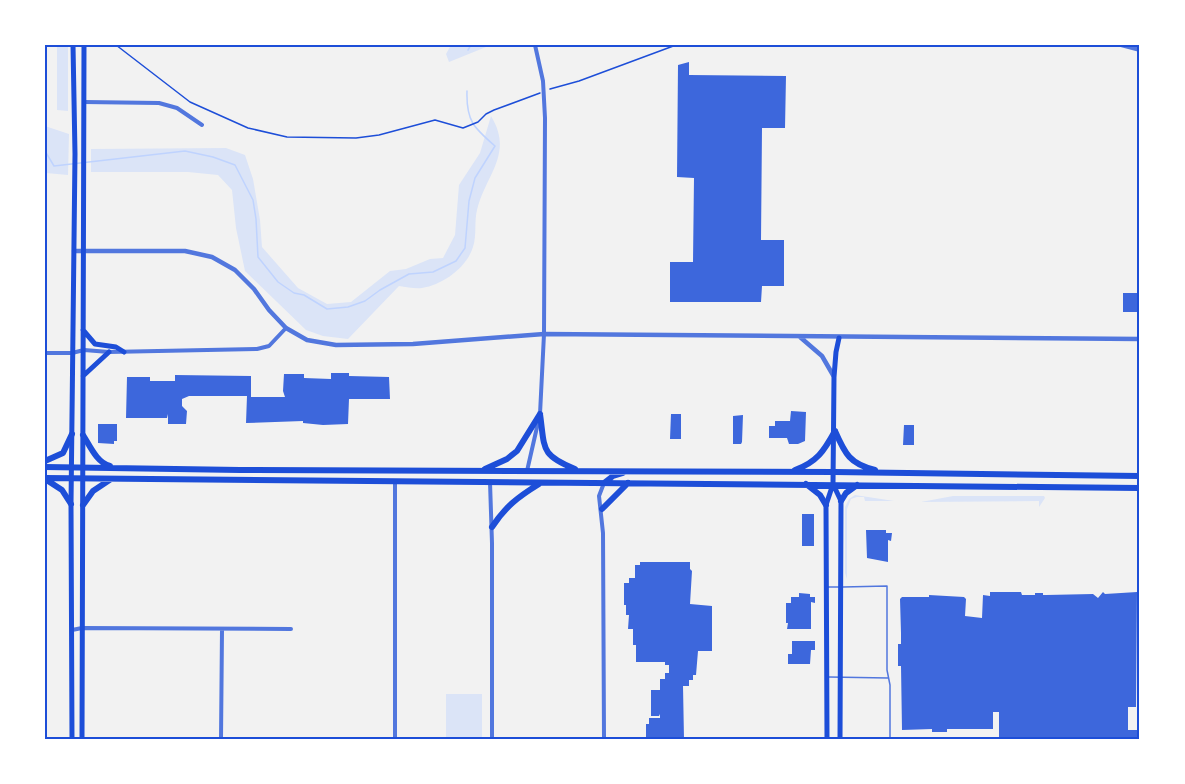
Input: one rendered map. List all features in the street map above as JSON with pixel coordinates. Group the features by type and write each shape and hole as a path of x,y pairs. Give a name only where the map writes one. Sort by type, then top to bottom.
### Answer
{"highway":[{"path":"483,470 507,459 517,451 540,414"},
{"path":"540,414 546,452 555,461 578,470"},
{"path":"788,472 806,466 819,457 835,431"},
{"path":"835,431 848,457 860,466 887,473"},
{"path":"45,461 63,453 72,434"},
{"path":"83,435 96,456 105,464 117,467"},
{"path":"45,466 240,470 578,470 1140,476"},
{"path":"395,481 402,474 418,469"},
{"path":"503,482 519,477 527,471"},
{"path":"604,483 613,476 632,471"},
{"path":"1055,487 1069,474"},
{"path":"45,478 806,483 1140,488"},
{"path":"45,478 62,490 71,504"},
{"path":"83,505 93,491 112,478"},
{"path":"492,527 503,510 513,501 541,483"},
{"path":"602,509 628,483"},
{"path":"806,483 820,495 826,505"},
{"path":"841,501 846,493 857,485"}],"main road":[{"path":"72,739 71,504 75,173 73,45"},
{"path":"82,739 84,45"},
{"path":"83,330 95,344 116,347 124,352"},
{"path":"827,739 826,505 833,484 834,377 836,352 840,338"},
{"path":"83,376 109,352"},
{"path":"833,484 841,501 840,739"}],"street":[{"path":"527,471 540,414 544,334 546,118 543,81 535,45"},
{"path":"1121,45 1140,50"},
{"path":"84,102 159,103 177,108 202,125"},
{"path":"74,251 185,251 212,257 235,270 286,328 307,340 336,345 413,345 544,334 1140,339"},
{"path":"45,353 72,353 84,350 124,352 257,349 269,346 286,328"},
{"path":"800,337 822,356 834,377"},
{"path":"395,481 395,739"},
{"path":"490,482 492,739"},
{"path":"604,483 599,496 602,509 604,739"},
{"path":"72,630 82,628 291,629"},
{"path":"221,739 222,630"}],"lane":[{"path":"827,587 887,586 890,739"},
{"path":"827,676 888,678"}],"path":[{"path":"116,45 190,102 248,128 287,137 333,139 367,136 416,127 435,120 463,128 478,122 486,114 538,93"},
{"path":"548,89 579,81 676,45"}],"shaded area":[{"path":"57,45 68,45 68,111 57,110"},
{"path":"451,45 491,45 449,62 446,54"},
{"path":"491,116 500,142 499,153 477,210 474,242 470,254 460,268 438,283 422,288 399,286 348,339 323,336 306,330 245,271 236,228 232,190 218,175 188,172 91,172 91,149 226,148 245,155 253,179 262,247 298,288 327,304 351,302 390,271 406,269 430,259 443,258 455,235 459,185 480,153"},
{"path":"45,126 69,134 68,175 46,173"},
{"path":"855,495 894,501 865,501 864,497 851,499 847,509 847,579 845,573 845,507 849,499"},
{"path":"953,496 1044,496 1045,498 1039,507 1039,501 921,502"},
{"path":"446,694 482,694 482,739 446,739"}],"building":[{"path":"689,62 689,75 786,76 785,128 762,128 761,240 784,240 784,286 762,286 761,302 670,302 670,262 693,262 694,178 677,177 678,65"},
{"path":"1123,293 1140,293 1140,312 1123,312"},
{"path":"331,373 389,377 390,399 349,399 348,424 323,425 303,423 303,421 246,423 247,396 189,396 182,399 182,406 187,411 186,424 168,424 168,414 167,418 126,418 127,377 150,377 150,381 175,381 175,375 251,376 251,397 285,397 284,374 304,374 304,378 331,379"},
{"path":"791,411 806,412 805,441 789,444 787,438 769,438 769,426 775,426 775,421 790,421"},
{"path":"671,414 681,414 681,439 670,439"},
{"path":"743,415 742,442 733,444 733,416"},
{"path":"98,424 117,424 117,441 114,441 114,444 98,443"},
{"path":"904,425 914,425 914,445 903,445"},
{"path":"802,514 814,514 814,546 802,546"},
{"path":"866,530 886,530 886,533 892,533 891,541 888,540 888,562 867,558"},
{"path":"640,562 690,562 692,571 690,604 712,606 712,651 698,651 696,675 693,675 693,680 689,680 689,686 683,686 684,739 646,739 646,724 649,724 649,718 660,718 660,714 651,716 651,690 660,690 660,679 665,679 665,673 669,673 669,665 665,665 665,662 636,662 633,629 628,629 629,615 626,615 626,605 624,605 624,583 629,583 629,578 635,578 635,565 640,565"},
{"path":"990,592 1021,592 1022,595 1035,595 1035,593 1043,593 1043,595 1093,594 1098,598 1103,592 1105,594 1137,592 1136,707 1128,707 1128,730 1140,730 1140,739 999,739 999,712 993,712 993,729 947,729 947,732 932,732 932,729 902,730 901,666 898,666 898,644 901,644 900,599 902,597 929,597 929,595 964,597 966,599 965,616 982,618 983,595 990,596"},
{"path":"799,593 815,597 815,603 811,602 811,629 787,629 786,603 791,603 791,597 799,597"},
{"path":"792,641 815,641 815,650 811,650 810,664 788,664 788,654 792,654"}],"waterway":[{"path":"468,50 471,45"},
{"path":"45,151 54,166 185,151 235,165 253,200 258,257 278,282 294,293 304,295 327,309 348,307 365,301 409,274 433,272 456,261 465,248 469,201 475,178 495,146 473,123 468,110 467,91"}]}
